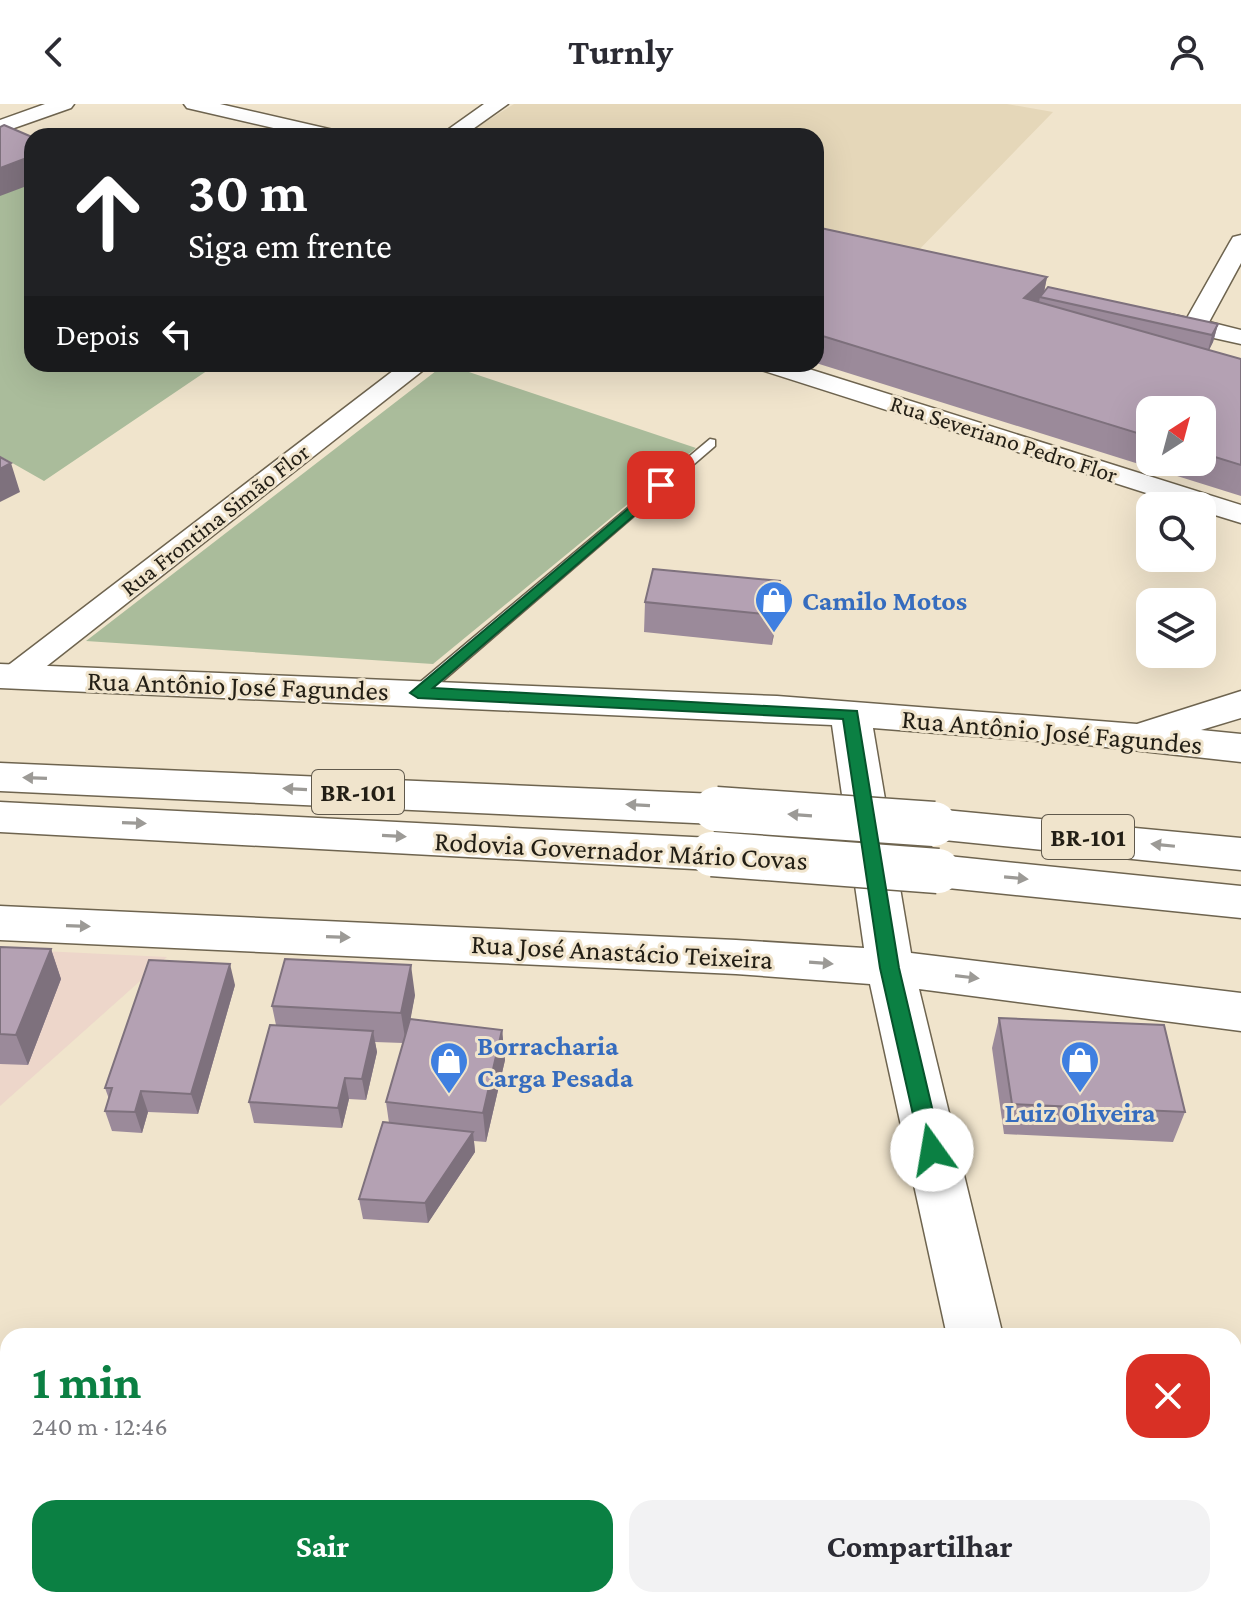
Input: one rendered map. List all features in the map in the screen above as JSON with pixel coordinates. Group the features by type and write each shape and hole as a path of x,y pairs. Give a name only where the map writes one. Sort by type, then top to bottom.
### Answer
{"main road":[{"name":"Rua Antônio José Fagundes","path":"6,676 851,714 1139,736 1241,748"},
{"path":"1139,736 1241,704"},
{"path":"851,714 890,968 973,1328"},
{"name":"Rodovia Governador Mário Covas","path":"0,777 716,809 934,824 1241,854"},
{"name":"Rodovia Governador Mário Covas","path":"0,817 712,854 938,871 1241,902"},
{"name":"Rua José Anastácio Teixeira","path":"0,923 603,949 890,968 1241,1012"}],"street":[{"path":"0,127 64,104"},
{"path":"194,104 300,128"},
{"path":"461,128 498,104"},
{"path":"1194,327 1241,242"},
{"path":"1148,316 1241,337"},
{"name":"Rua Frontina Simão Flor","path":"6,676 407,372"},
{"name":"Rua Severiano Pedro Flor","path":"792,372 1241,514"}],"lane":[{"path":"418,693 710,443"}],"shaded area":[{"path":"514,104 1007,104 1053,112 912,257 824,238 824,128 476,128"},
{"path":"0,949 167,957 0,1106"}],"green space":[{"path":"0,139 24,150 24,372 205,372 44,481 0,456"},
{"path":"435,372 469,372 696,448 433,664 86,641"}],"building":[{"path":"4,125 24,134 24,159 0,168 0,127"},
{"path":"824,229 1047,277 1024,298 1241,359 1241,465 1216,457 1216,396 1136,396 1136,433 824,336"},
{"path":"1048,287 1218,324 1212,335 1040,297"},
{"path":"0,457 11,463 0,469"},
{"path":"653,569 780,581 775,615 645,602"},
{"path":"0,947 51,949 16,1035 0,1034"},
{"path":"285,959 411,965 401,1013 272,1006"},
{"path":"149,960 230,964 191,1094 141,1091 135,1112 105,1111 112,1088 105,1088"},
{"path":"999,1018 1164,1025 1185,1112 1012,1104"},
{"path":"410,1019 502,1030 483,1113 386,1102"},
{"path":"270,1025 373,1031 362,1079 345,1078 338,1108 249,1102"},
{"path":"383,1122 473,1132 425,1203 359,1199"}],"place":[{"name":"Camilo Motos","path":"774,634"},
{"name":"Luiz Oliveira","path":"1080,1094"},
{"name":"Borracharia Carga Pesada","path":"449,1095"}],"route":[{"path":"661,485 418,693 851,714 890,968 932,1150"}]}
